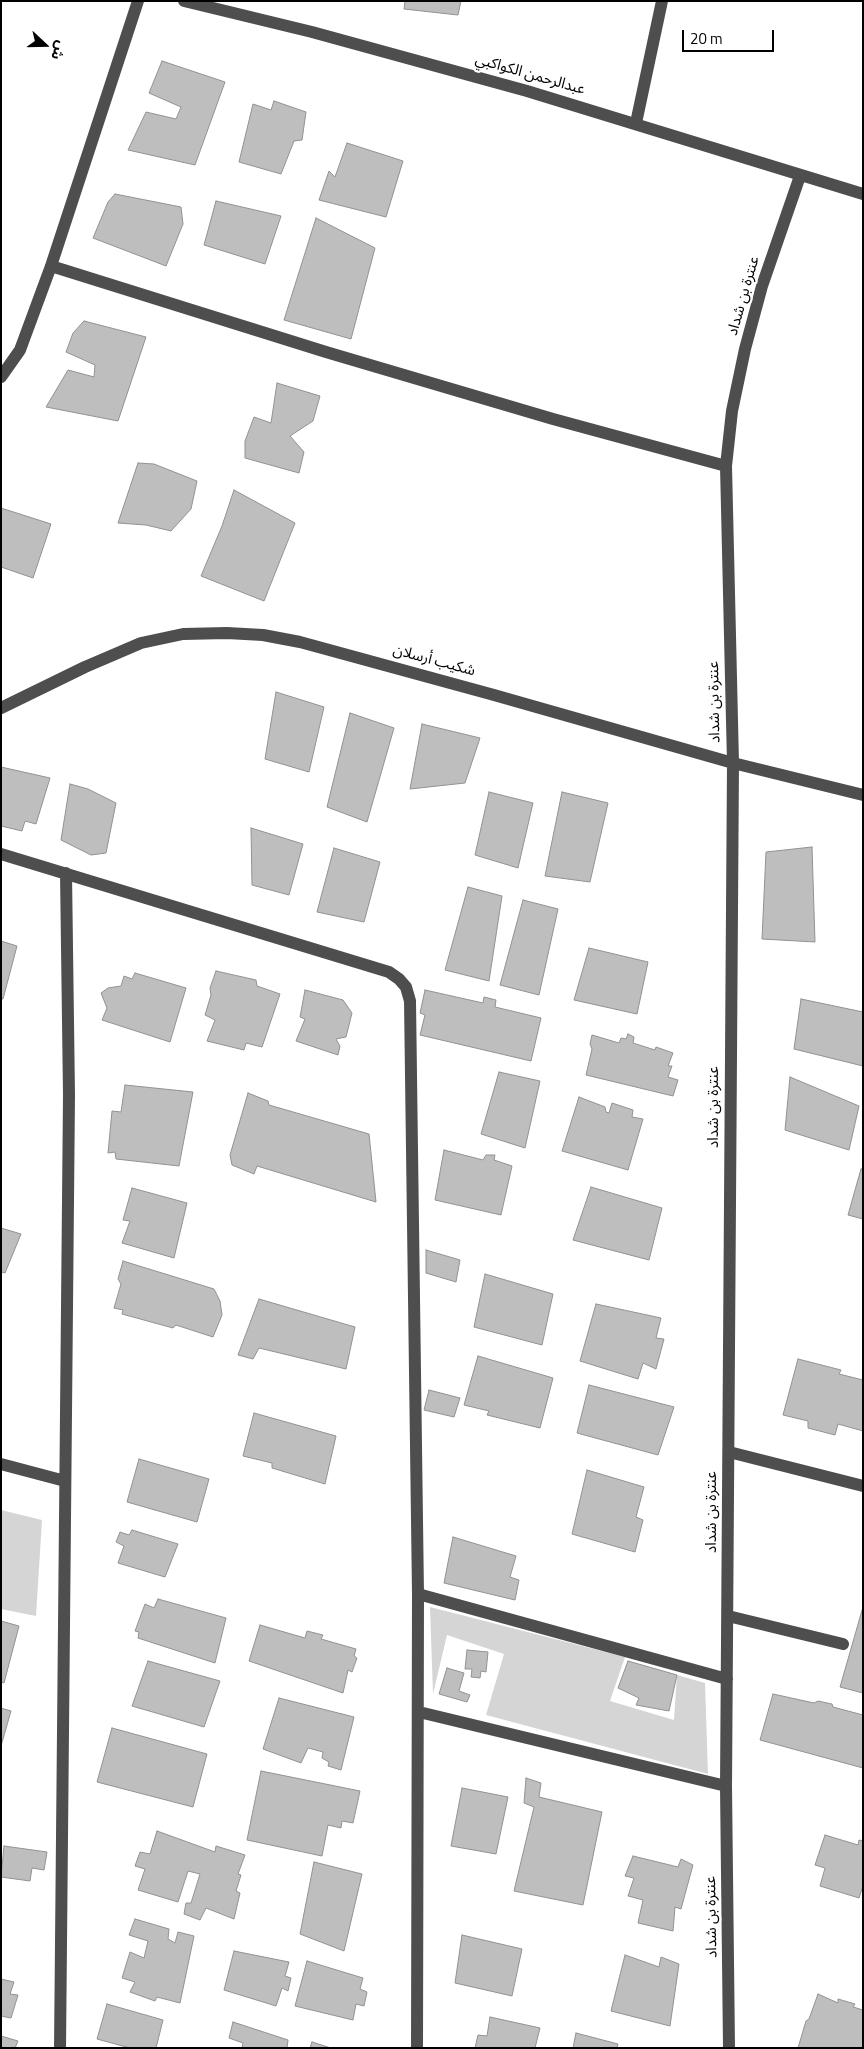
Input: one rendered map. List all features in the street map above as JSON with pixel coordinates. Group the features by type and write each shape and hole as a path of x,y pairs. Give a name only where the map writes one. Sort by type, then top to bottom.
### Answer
{"street":[{"path":"1,377 20,350 51,266 138,1"},
{"name":"عبدالرحمن الكواكبي","path":"184,1 312,32 636,123 800,176 863,194"},
{"path":"636,123 662,1"},
{"name":"عنترة بن شداد","path":"729,2048 726,1786 733,763 726,466 732,411 745,348 762,286 800,176"},
{"path":"51,266 553,419 726,466"},
{"name":"شكيب أرسلان","path":"1,708 85,667 141,643 183,634 236,633 263,635 300,642 494,694 733,763 863,795"},
{"path":"1,854 389,972 399,978 406,987 410,1001 420,1712 417,2048"},
{"path":"60,2048 69,1095 66,873"},
{"path":"728,1452 863,1486"},
{"path":"1,1464 66,1480"},
{"path":"418,1594 727,1679"},
{"path":"728,1616 843,1644"},
{"path":"420,1712 726,1786"}],"shaded area":[{"path":"1,1510 42,1520 36,1616 1,1609"},
{"path":"430,1607 625,1657 610,1701 674,1720 677,1675 705,1683 708,1774 486,1715 504,1654 447,1635 433,1694"}],"building":[{"path":"405,1 461,1 458,15 404,9"},
{"path":"162,61 225,82 195,165 128,150 146,112 176,119 181,107 149,93"},
{"path":"274,101 306,112 302,140 294,141 281,174 239,162 253,104 271,110"},
{"path":"347,143 403,161 386,217 319,200 329,171 335,177"},
{"path":"115,194 181,207 183,224 166,266 93,238 108,202"},
{"path":"216,201 281,216 265,264 204,245"},
{"path":"316,218 375,248 351,339 284,320"},
{"path":"84,321 146,337 118,421 46,407 68,370 94,377 95,365 66,352 73,333"},
{"path":"277,383 320,396 313,421 290,436 304,452 299,473 245,458 245,441 254,417 271,423"},
{"path":"138,463 154,464 197,481 191,509 171,531 146,525 118,523"},
{"path":"234,490 295,523 264,601 201,576 222,526"},
{"path":"1,508 51,524 33,578 1,567"},
{"path":"276,692 324,707 309,772 265,759"},
{"path":"350,713 394,728 367,822 327,807"},
{"path":"422,724 480,738 465,783 410,789"},
{"path":"1,767 50,778 36,824 25,821 22,831 1,826"},
{"path":"70,784 88,789 116,803 106,853 91,855 61,840"},
{"path":"489,792 533,803 518,868 475,855"},
{"path":"562,792 608,803 590,882 545,876"},
{"path":"251,828 303,844 289,895 252,885"},
{"path":"812,847 815,942 762,939 766,852"},
{"path":"334,848 380,862 364,922 317,912"},
{"path":"468,887 502,896 489,981 445,970"},
{"path":"523,900 558,909 539,995 500,985"},
{"path":"1,941 17,946 3,999 1,999"},
{"path":"589,948 648,962 637,1014 574,1000"},
{"path":"216,971 256,980 257,986 280,994 262,1047 246,1043 244,1050 207,1041 215,1020 205,1015 211,995 210,988"},
{"path":"135,973 186,988 170,1042 102,1020 107,1008 101,993 108,988 121,986 124,976 132,979"},
{"path":"305,990 343,1000 352,1013 346,1037 336,1039 340,1046 338,1055 296,1041 305,1019 300,1017"},
{"path":"425,990 483,1003 484,997 496,1000 495,1007 541,1018 531,1061 420,1035 425,1015 420,1013"},
{"path":"801,999 863,1012 863,1066 794,1049"},
{"path":"628,1034 634,1037 633,1043 655,1050 656,1047 673,1053 668,1066 672,1066 668,1077 678,1080 673,1096 586,1075 592,1049 590,1044 592,1035 619,1043 621,1038 626,1039"},
{"path":"499,1072 540,1081 525,1148 481,1134"},
{"path":"790,1077 859,1106 849,1150 785,1130"},
{"path":"125,1085 193,1092 179,1166 116,1159 115,1152 108,1153 112,1111 121,1112"},
{"path":"248,1093 268,1101 269,1105 369,1134 376,1202 257,1166 254,1174 232,1165 230,1155"},
{"path":"579,1097 605,1107 606,1112 609,1113 612,1103 633,1110 632,1117 643,1119 628,1170 562,1151"},
{"path":"444,1150 483,1160 486,1155 495,1155 494,1160 512,1166 501,1215 435,1200"},
{"path":"861,1169 863,1169 863,1219 848,1215"},
{"path":"591,1187 662,1208 649,1260 573,1240"},
{"path":"132,1188 187,1203 174,1258 122,1243 130,1221 123,1220"},
{"path":"1,1228 21,1234 5,1273 1,1272"},
{"path":"426,1250 460,1260 456,1282 426,1273"},
{"path":"123,1261 214,1289 220,1301 222,1315 213,1337 176,1325 173,1328 122,1314 123,1310 114,1308 121,1284 118,1279"},
{"path":"485,1274 553,1294 542,1345 474,1327"},
{"path":"259,1299 355,1327 346,1369 259,1348 253,1359 238,1355"},
{"path":"596,1304 661,1318 656,1338 664,1339 656,1369 643,1363 638,1379 580,1361"},
{"path":"478,1356 553,1378 540,1428 487,1415 489,1411 464,1405"},
{"path":"798,1359 841,1370 839,1374 863,1380 863,1431 838,1424 835,1435 808,1428 808,1421 783,1415"},
{"path":"589,1385 674,1407 658,1455 577,1433"},
{"path":"429,1390 460,1398 454,1417 424,1410"},
{"path":"254,1413 336,1436 325,1484 272,1468 272,1463 243,1456"},
{"path":"139,1459 209,1479 197,1522 127,1502"},
{"path":"587,1470 644,1487 636,1517 643,1520 635,1552 572,1534"},
{"path":"132,1530 178,1544 165,1577 118,1563 124,1546 116,1542 120,1532 129,1535"},
{"path":"453,1537 516,1556 510,1577 519,1580 515,1600 444,1583"},
{"path":"158,1599 226,1618 215,1663 138,1638 139,1632 135,1631 145,1604 154,1608"},
{"path":"863,1607 863,1693 840,1687"},
{"path":"1,1621 19,1626 4,1683 1,1682"},
{"path":"260,1625 305,1638 307,1631 323,1635 321,1639 356,1649 354,1656 357,1658 352,1672 348,1670 343,1693 249,1661"},
{"path":"467,1650 488,1652 486,1672 481,1671 480,1678 471,1677 472,1669 465,1669"},
{"path":"148,1661 220,1681 204,1727 132,1706"},
{"path":"628,1661 677,1675 669,1711 636,1705 639,1698 618,1688"},
{"path":"447,1668 464,1673 459,1691 470,1695 467,1702 439,1694"},
{"path":"773,1694 814,1703 818,1701 832,1704 833,1707 863,1715 863,1768 760,1740"},
{"path":"279,1698 354,1717 341,1770 328,1766 329,1762 322,1758 323,1752 308,1748 301,1763 263,1749"},
{"path":"1,1708 11,1711 1,1746"},
{"path":"112,1728 207,1754 193,1807 97,1782"},
{"path":"261,1771 360,1791 353,1823 342,1821 341,1828 328,1825 322,1856 247,1840"},
{"path":"526,1778 541,1783 539,1797 602,1812 583,1905 514,1891 534,1807 524,1803"},
{"path":"462,1788 508,1797 496,1854 451,1846"},
{"path":"157,1831 215,1852 216,1846 245,1855 238,1874 241,1875 236,1891 240,1893 234,1919 206,1908 200,1920 184,1914 186,1903 191,1903 200,1874 188,1871 178,1902 138,1890 145,1869 135,1866 140,1852 150,1854"},
{"path":"825,1835 858,1845 859,1840 863,1841 863,1886 859,1898 820,1886 825,1868 815,1865"},
{"path":"4,1846 47,1852 44,1870 32,1868 30,1881 1,1877"},
{"path":"633,1856 678,1867 681,1859 693,1865 681,1909 675,1907 673,1931 638,1923 643,1900 628,1896 634,1878 625,1876"},
{"path":"314,1862 362,1874 344,1951 300,1934"},
{"path":"135,1919 169,1929 168,1939 175,1943 178,1932 194,1936 180,2003 157,1997 155,2001 130,1992 135,1982 122,1978 130,1952 144,1958 148,1941 129,1935"},
{"path":"462,1935 522,1949 512,1996 455,1983"},
{"path":"234,1951 289,1962 285,1976 291,1978 288,1991 282,1988 276,2006 224,1990"},
{"path":"625,1955 659,1967 661,1957 679,1964 670,2026 611,2011"},
{"path":"307,1961 363,1978 360,1989 367,1992 364,2006 356,2004 353,2020 295,2006"},
{"path":"1,1979 14,1982 10,1994 18,1995 11,2018 1,2016"},
{"path":"818,1994 838,2003 838,1999 855,2004 853,2007 863,2010 863,2048 798,2048 806,2021 809,2019"},
{"path":"107,2004 163,2020 156,2048 130,2048 97,2039"},
{"path":"490,2017 540,2028 535,2048 475,2048 478,2035 487,2036"},
{"path":"233,2022 288,2040 287,2048 242,2048 243,2043 229,2038"},
{"path":"576,2033 618,2044 617,2048 573,2048"},
{"path":"1,2036 18,2041 15,2048 1,2048"},
{"path":"312,2042 331,2048 310,2048"}]}
